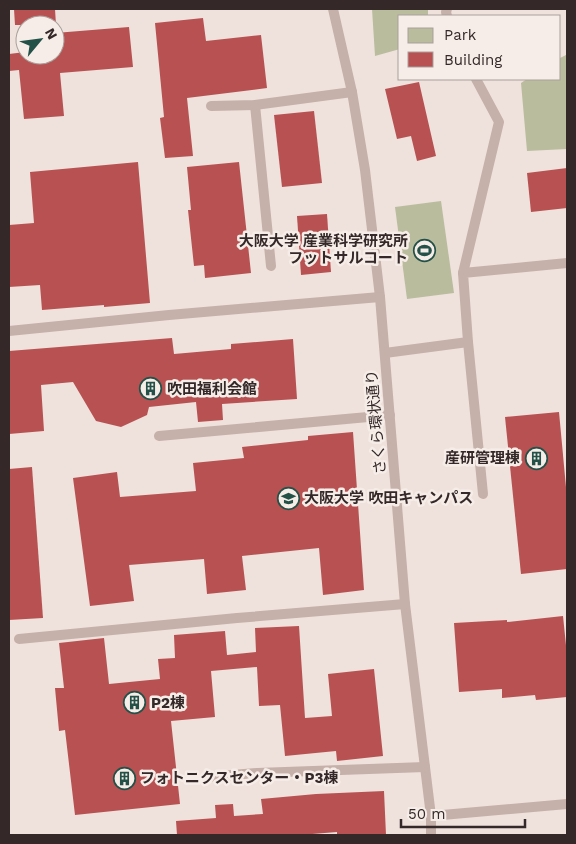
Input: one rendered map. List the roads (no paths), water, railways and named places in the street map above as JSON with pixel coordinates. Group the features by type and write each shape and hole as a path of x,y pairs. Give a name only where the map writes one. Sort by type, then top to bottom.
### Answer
{"lane":[{"name":"さくら環状通り","path":"334,9 366,170 380,297 405,604 431,816 430,835"},
{"path":"477,80 499,122 463,273 483,494"},
{"path":"211,106 255,105 352,92"},
{"path":"255,105 270,266"},
{"path":"463,273 567,263"},
{"path":"9,331 178,314 380,297"},
{"path":"385,353 468,342"},
{"path":"158,436 390,415"},
{"path":"19,639 405,604"},
{"path":"207,777 257,773 426,767"},
{"path":"431,816 567,804"}],"place":[{"name":"大阪大学 産業科学研究所 フットサルコート","path":"424,250"},
{"name":"吹田福利会館","path":"151,389"},
{"name":"産研管理棟","path":"536,458"},
{"name":"大阪大学 吹田キャンパス","path":"288,498"},
{"name":"P2棟","path":"135,703"},
{"name":"フォトニクスセンター・P3棟","path":"124,778"}]}
